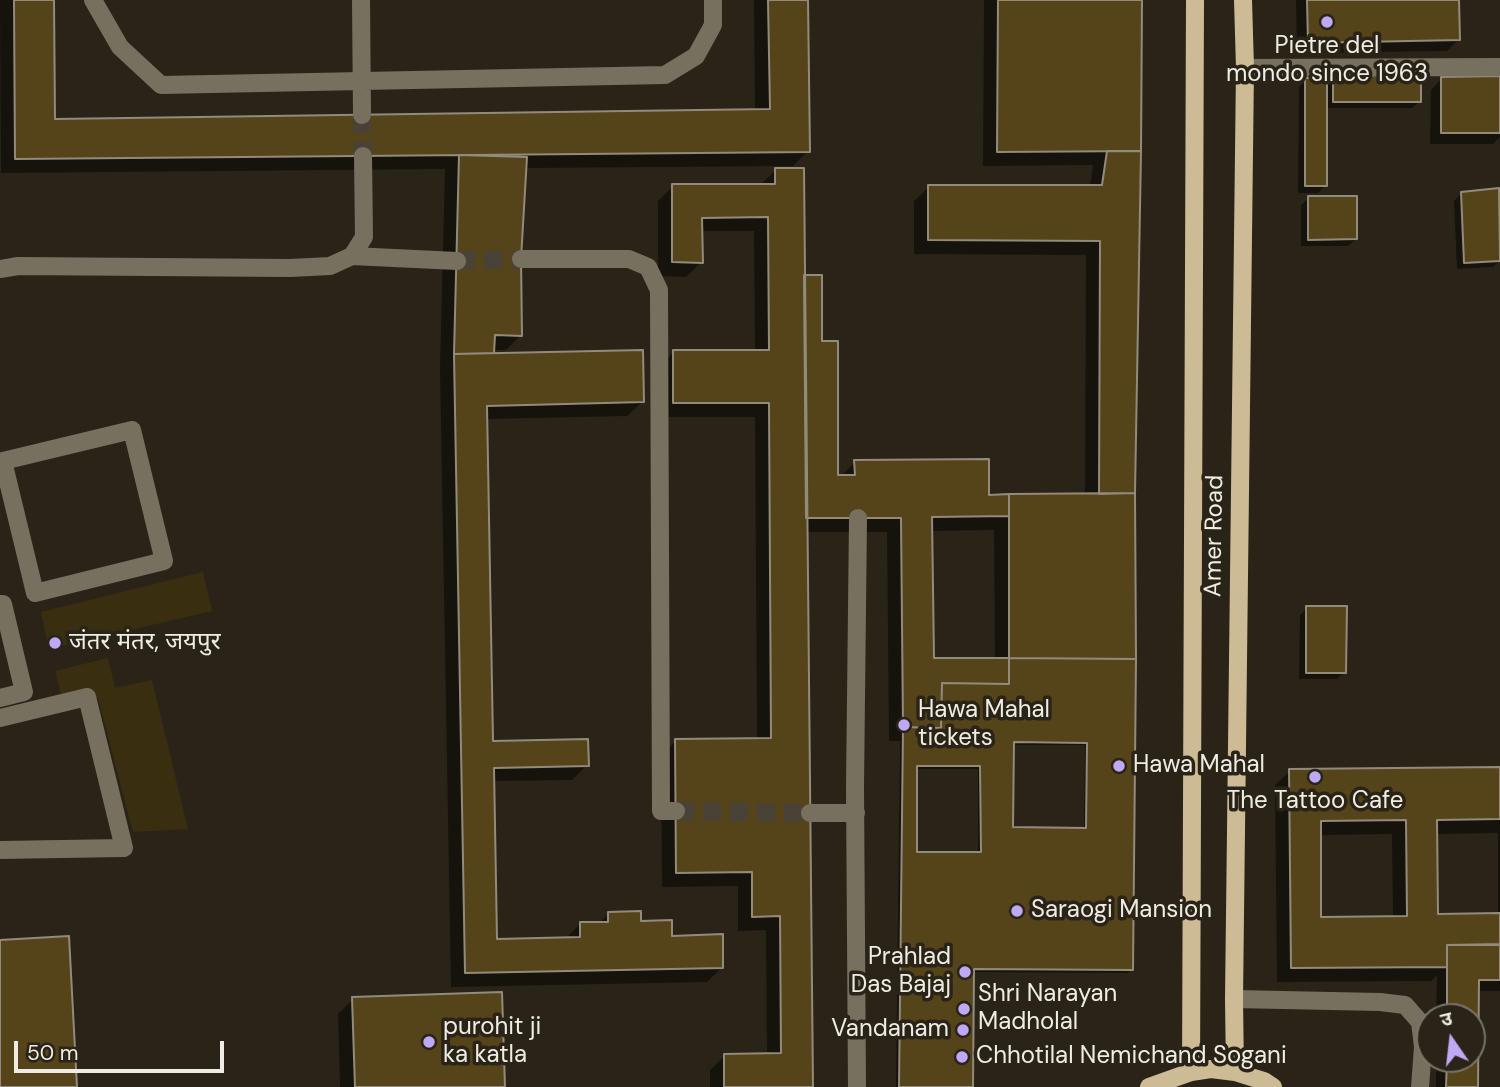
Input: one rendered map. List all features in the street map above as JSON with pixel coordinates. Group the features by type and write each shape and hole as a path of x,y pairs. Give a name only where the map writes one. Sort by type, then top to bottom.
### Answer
{"main road":[{"name":"Amer Road","path":"1191,1072 1195,0"},
{"name":"Amer Road","path":"1235,1072 1245,68 1243,0"},
{"path":"1149,1087 1191,1072 1211,1069 1235,1072 1264,1081 1272,1087"}],"street":[{"path":"93,0 120,47 161,85 666,75 696,56 713,25 713,0"},
{"path":"361,0 362,115"},
{"path":"1245,68 1500,67"},
{"path":"352,256 364,237 363,156"},
{"path":"0,269 19,266 289,268 330,266 352,256 457,261"},
{"path":"521,259 629,259 648,267 659,290 661,811 676,811"},
{"path":"132,430 164,561 35,593 3,461 132,430"},
{"path":"857,1087 858,518"},
{"path":"0,604 3,604 24,692 0,698"},
{"path":"0,718 87,697 124,848 0,850"},
{"path":"810,813 856,813"},
{"path":"1234,999 1380,1002 1405,1005 1420,1022 1423,1047 1420,1087"}],"shaded area":[{"path":"203,572 212,611 49,649 41,612"},
{"path":"108,658 115,688 152,680 188,829 133,832 98,698 64,707 55,671"}],"building":[{"path":"14,0 54,0 55,119 770,109 768,0 808,0 810,152 15,159"},
{"path":"998,0 1142,0 1141,151 997,152"},
{"path":"1307,0 1459,0 1460,40 1308,43"},
{"path":"1333,75 1421,75 1421,102 1333,102"},
{"path":"1500,76 1500,133 1441,133 1441,77"},
{"path":"1305,78 1327,78 1327,186 1305,186"},
{"path":"1107,151 1141,151 1135,493 1099,494 1100,241 928,240 928,185 1102,185"},
{"path":"459,155 527,157 521,259 522,336 495,335 494,353 454,354"},
{"path":"775,168 804,168 813,1087 724,1087 724,1054 781,1053 780,916 752,917 752,872 676,873 675,739 771,738 769,403 673,403 673,350 769,350 768,217 702,218 703,263 672,262 672,184 775,184"},
{"path":"1499,188 1500,261 1464,263 1461,192"},
{"path":"1308,196 1357,196 1357,239 1308,240"},
{"path":"804,275 822,275 822,341 838,341 838,475 855,475 854,460 989,459 989,495 1009,494 1009,516 932,517 934,658 1009,658 1009,684 942,683 941,728 903,727 901,518 806,518"},
{"path":"643,350 644,402 487,406 493,741 588,739 589,766 494,768 497,939 580,937 580,922 608,922 608,912 641,911 641,921 672,920 672,936 723,934 723,968 465,973 454,354"},
{"path":"1135,493 1136,659 1009,658 1009,494"},
{"path":"1306,606 1347,606 1346,673 1306,673"},
{"name":"Saraogi Mansion","path":"1009,658 1136,659 1133,970 974,969 973,1087 899,1087 903,727 941,728 942,683 1009,684","holes":["1014,742 1087,743 1086,828 1013,827","917,766 980,766 981,852 917,852"]},
{"path":"1500,767 1500,819 1437,820 1438,914 1500,913 1500,944 1447,945 1447,967 1291,968 1289,769","holes":["1406,820 1407,916 1321,917 1321,821"]},
{"path":"69,936 77,1087 0,1087 0,940"},
{"path":"1447,945 1500,945 1500,980 1479,980 1479,1003 1447,1003"},
{"name":"purohit ji ka katla","path":"502,992 505,1087 355,1087 352,997"},
{"path":"1446,1073 1478,1073 1478,1087 1446,1087"}],"tunnel":[{"path":"362,115 363,156"},
{"path":"457,261 521,259"},
{"path":"676,811 810,813"}],"place":[{"name":"Pietre del mondo since 1963","path":"1327,22"},
{"name":"जंतर मंतर, जयपुर","path":"55,643"},
{"name":"Hawa Mahal tickets","path":"904,725"},
{"name":"Hawa Mahal","path":"1119,766"},
{"name":"The Tattoo Cafe","path":"1315,777"},
{"name":"Saraogi Mansion","path":"1017,911"},
{"name":"Prahlad Das Bajaj","path":"965,972"},
{"name":"Shri Narayan Madholal","path":"964,1009"},
{"name":"Vandanam","path":"963,1030"},
{"name":"purohit ji ka katla","path":"429,1042"},
{"name":"Chhotilal Nemichand Sogani","path":"962,1057"}]}
